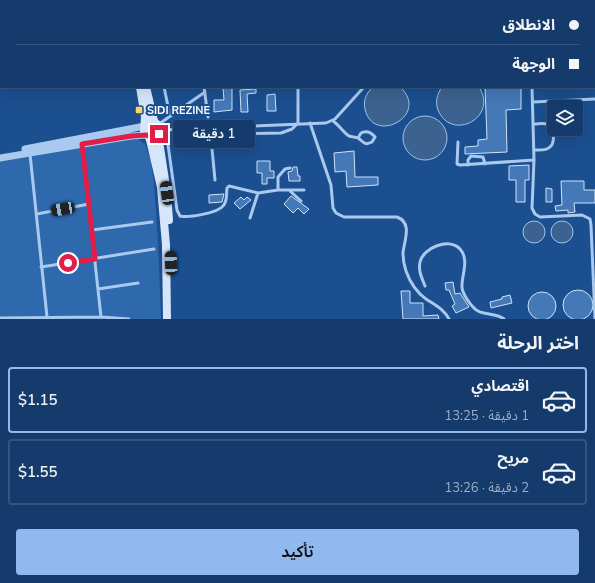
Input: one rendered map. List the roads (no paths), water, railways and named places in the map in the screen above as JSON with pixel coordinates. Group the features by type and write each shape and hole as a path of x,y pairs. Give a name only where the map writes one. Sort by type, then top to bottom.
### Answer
{"main road":[{"path":"140,88 145,125 144,131 148,136 159,174 163,205 166,245 168,319"},
{"path":"146,88 160,128 159,146 169,208 172,319"},
{"path":"145,125 160,128"},
{"path":"148,136 156,137 160,128"}],"street":[{"path":"0,158 145,125"},
{"path":"0,153 29,151 131,136 148,136"}],"lane":[{"path":"164,88 170,116"},
{"path":"204,88 208,117"},
{"path":"221,128 232,133 241,134 281,133 292,129 298,123 298,88"},
{"path":"160,128 221,128 298,123 326,123 333,121 363,88"},
{"path":"532,88 534,160 532,205 535,214 544,217 585,215 591,222 595,319"},
{"path":"160,128 170,116 205,92"},
{"path":"533,102 595,99"},
{"path":"333,121 348,135 358,138 362,143 365,144 372,142 375,137 367,131 361,133 358,138"},
{"path":"310,123 331,185 334,211 338,215 344,217 397,217 402,220 406,224 407,230 403,250 403,261 411,282 417,292 442,309 449,319"},
{"path":"534,124 550,125 553,140 552,145 548,149 534,150"},
{"path":"160,128 177,210 180,216 188,216 219,210 226,203 227,188 229,186 258,193 278,190 304,190"},
{"path":"210,128 215,180"},
{"path":"458,142 457,164 468,165 534,160"},
{"path":"82,144 101,317"},
{"path":"29,151 47,317"},
{"path":"468,165 468,160 471,156 483,156 485,164"},
{"path":"278,190 278,177 285,169 290,168"},
{"path":"290,190 301,201"},
{"path":"250,218 258,193"},
{"path":"36,214 89,204"},
{"path":"92,230 152,222"},
{"path":"425,286 419,272 420,260 424,254 436,246 454,245 461,250 464,258 462,288 471,306 481,313 498,315 504,319"},
{"path":"41,267 154,249"},
{"path":"98,288 138,283"},
{"path":"0,318 101,317 129,319"}],"place":[{"name":"SIDI REZINE","path":"139,110"}]}
